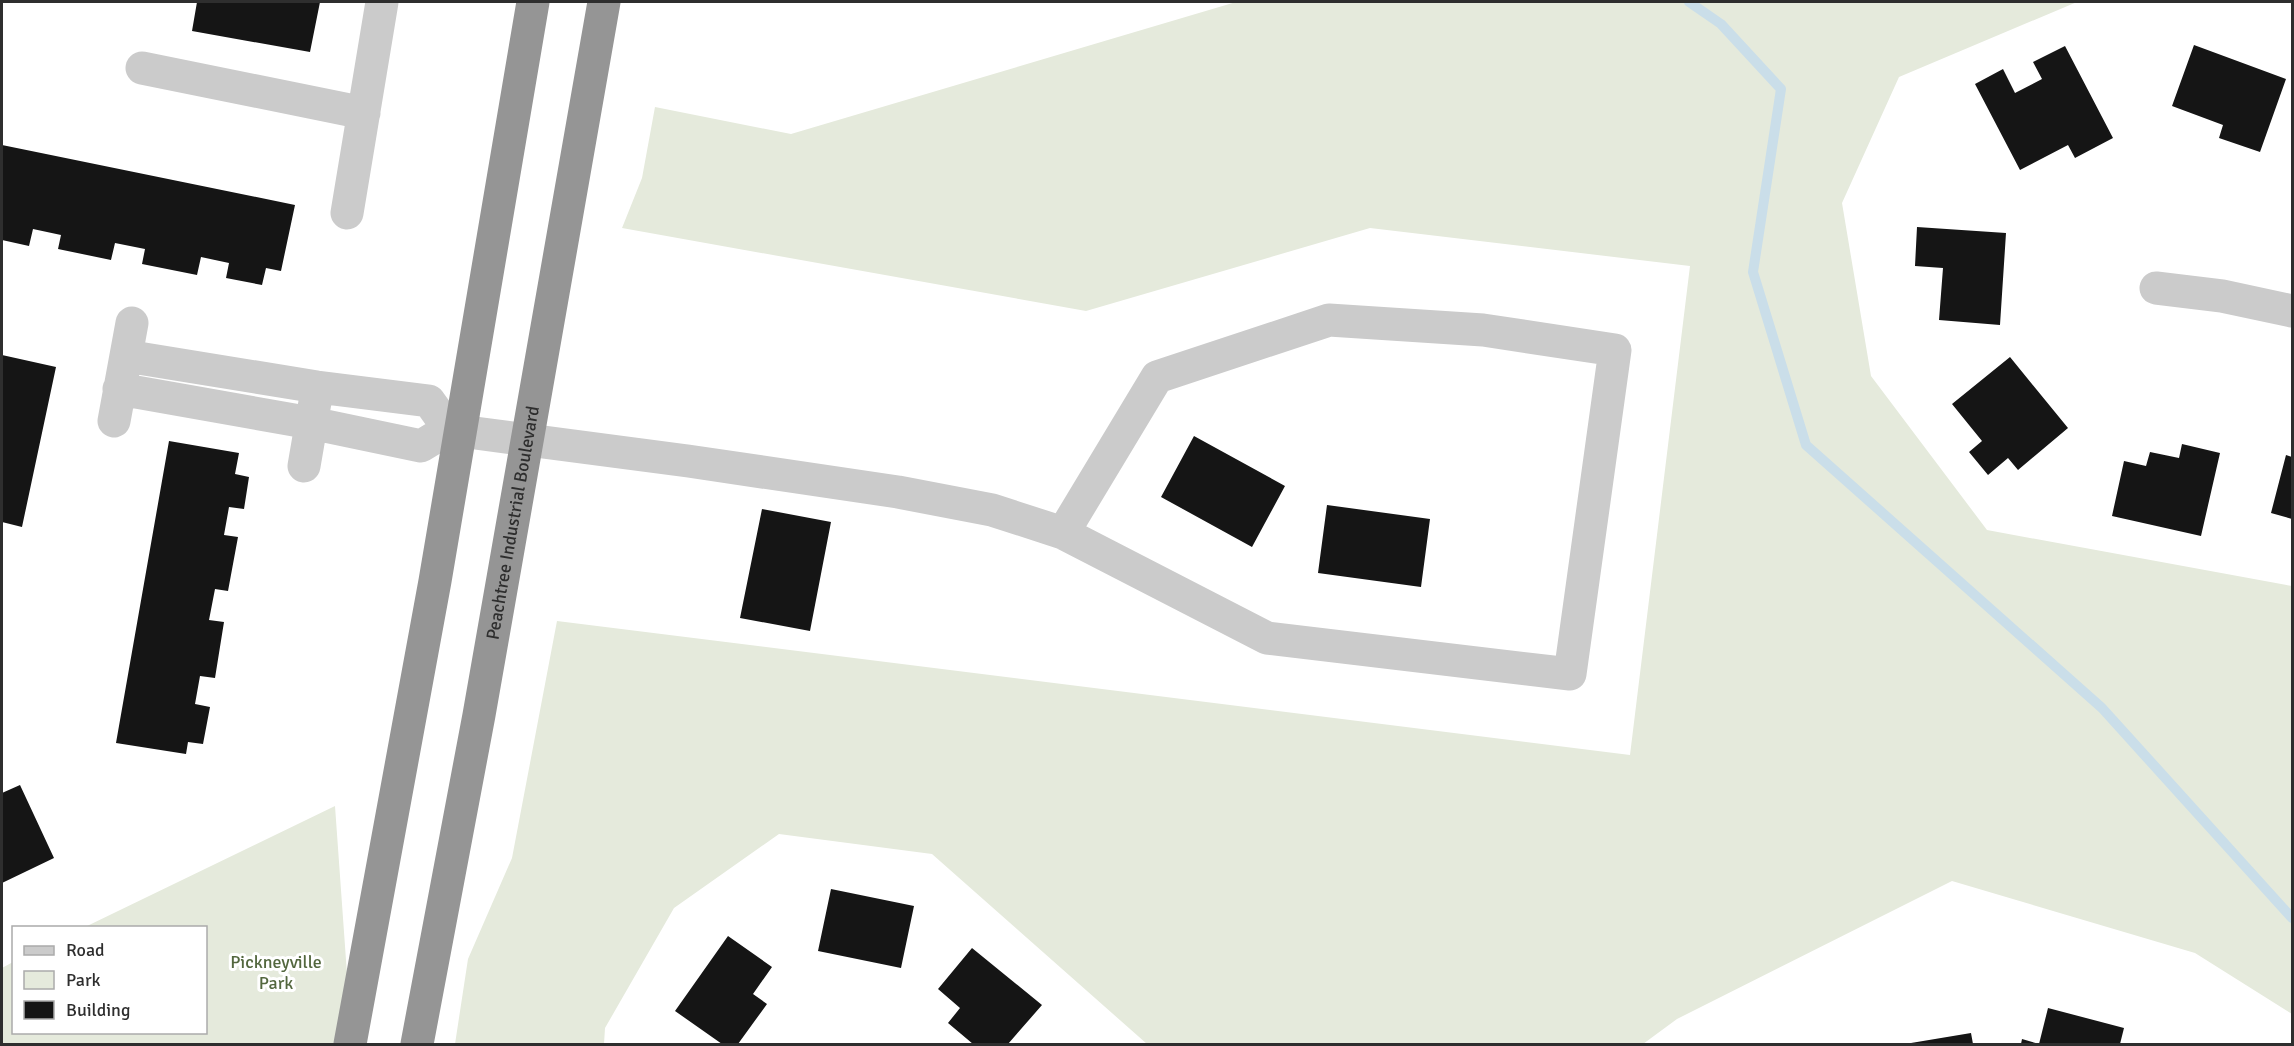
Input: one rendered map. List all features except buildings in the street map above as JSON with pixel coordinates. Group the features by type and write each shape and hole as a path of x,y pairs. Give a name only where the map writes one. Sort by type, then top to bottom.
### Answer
{"highway":[{"path":"350,1044 455,430 533,2"},
{"name":"Peachtree Industrial Boulevard","path":"417,1044 467,782 604,2"}],"street":[{"path":"347,213 382,2"},
{"path":"142,68 364,113"},
{"path":"2156,288 2222,296 2292,311"},
{"path":"132,323 116,405 311,423 422,446 455,430 528,438 898,492 992,510 1063,533 1267,638 1570,674 1615,350 1483,330 1329,320 1157,377 1063,533"},
{"path":"126,356 319,377 429,401 455,430"},
{"path":"304,466 319,377"}],"green space":[{"path":"1236,2 2077,2 1899,77 1842,203 1871,376 1987,530 2292,586 2292,1014 2195,953 1952,881 1677,1019 1643,1044 1147,1044 932,854 779,834 674,908 605,1028 604,1044 455,1044 468,959 512,858 557,621 1630,755 1690,266 1370,228 1086,311 622,228 642,178 655,107 791,134"},
{"name":"Pickneyville Park","path":"335,806 352,1044 2,1044 2,968 12,963 12,1034 207,1034 207,926 87,926"}],"waterway":[{"path":"1689,2 1721,24 1781,89 1753,272 1806,445 2102,708 2292,918"}]}
